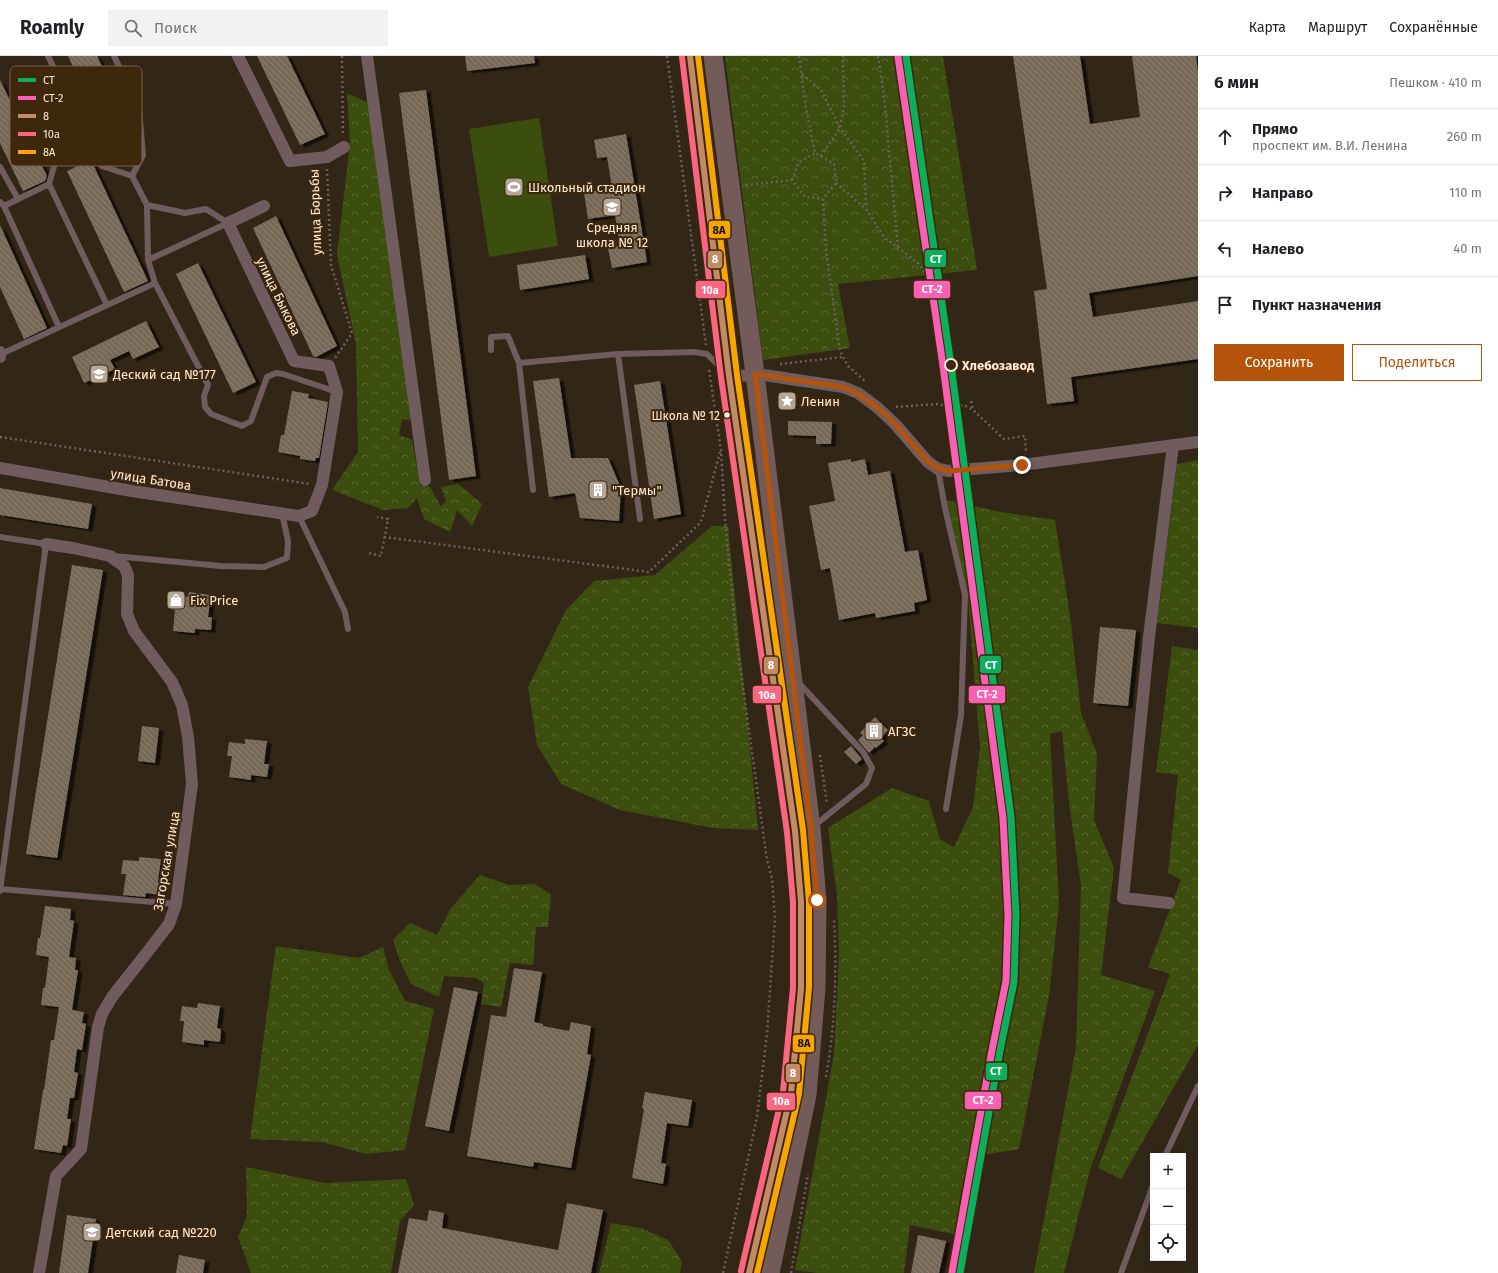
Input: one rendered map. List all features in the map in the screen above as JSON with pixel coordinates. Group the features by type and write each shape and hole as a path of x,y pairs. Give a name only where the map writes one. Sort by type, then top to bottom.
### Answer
{"main road":[{"path":"690,56 729,376 795,831 801,902 801,988 791,1093 748,1273"},
{"path":"713,56 755,374 811,828 817,900 816,988 807,1095 770,1273"}],"street":[{"path":"238,56 290,161 327,157"},
{"path":"367,56 425,480"},
{"name":"улица Борьбы","path":"327,157 344,147"},
{"path":"228,223 264,206"},
{"name":"улица Быкова","path":"228,223 294,361 329,366"},
{"path":"299,516 312,511 322,486 337,392 329,366"},
{"path":"729,376 755,374 843,387 858,394 878,408 895,424 928,462 938,468 949,471 973,470 1198,442"},
{"path":"1169,903 1123,898 1149,637 1174,445"},
{"name":"улица Батова","path":"0,468 132,491 299,516"},
{"name":"Загорская улица","path":"39,1273 56,1176 81,1149 98,1027 102,1014 112,997 169,924 176,904 192,784 188,737 182,704 172,682 134,631 127,614 128,575 124,566 110,556 46,544"}],"lane":[{"path":"48,56 53,66"},
{"path":"114,56 119,66"},
{"path":"142,144 142,157"},
{"path":"54,166 49,184 107,305"},
{"path":"102,166 132,176 147,205 148,260 155,283 208,385 204,396 205,407 211,414 242,426 251,421 267,377 276,373 284,374 337,392"},
{"path":"132,176 137,166"},
{"path":"0,167 18,200"},
{"path":"49,184 18,200 2,204 59,327"},
{"path":"147,205 185,213 206,209 228,223"},
{"path":"148,260 228,223"},
{"path":"0,354 155,283"},
{"path":"492,350 491,337 508,336 519,363 533,490"},
{"path":"519,363 618,354 694,352 706,354 729,376"},
{"path":"618,354 640,519"},
{"path":"938,468 945,508 965,594 961,715 946,809"},
{"path":"110,556 221,566 264,567 287,558 288,541 282,513"},
{"path":"299,516 345,612 348,629"},
{"path":"0,537 46,544 0,890 176,904"},
{"path":"792,675 863,752 872,768 866,784 811,828"},
{"path":"1166,1153 1198,1086"},
{"path":"1121,1273 1152,1189"}],"path":[{"path":"342,56 344,147"},
{"path":"668,56 706,354 721,450 725,520 737,644 767,860 772,878 775,919 767,1033 757,1116 723,1273"},
{"path":"799,56 806,108 815,153"},
{"path":"821,156 840,128 844,106 842,56"},
{"path":"878,56 884,95 898,248"},
{"path":"802,74 822,90 840,128 864,161 866,209"},
{"path":"815,153 834,164 836,183 866,209 884,237 918,263 932,282 938,302"},
{"path":"792,180 799,162 815,153"},
{"name":"улица Борьбы","path":"327,157 331,265 352,333 329,366"},
{"path":"751,185 792,180"},
{"path":"792,180 805,197 823,199"},
{"path":"836,183 823,199 826,250 840,351 848,366 868,383"},
{"path":"778,364 843,357"},
{"path":"971,401 973,410"},
{"path":"949,403 950,407"},
{"path":"895,407 938,404 950,407 964,405 973,410 1004,438 1025,436 1026,452 1033,451"},
{"path":"0,437 322,486"},
{"path":"384,537 649,572 701,522 721,450"},
{"path":"369,553 381,556 388,520 377,518"}],"green space":[{"path":"725,56 943,56 977,270 838,284 850,348 763,360"},
{"path":"347,93 369,103 412,420 402,419 399,435 412,440 420,485 430,487 441,507 446,501 441,487 458,484 482,504 472,526 457,510 450,532 424,519 417,498 408,508 383,510 332,490 358,452 356,344 337,255 350,143"},
{"name":"Школьный стадион","path":"539,118 558,246 489,257 469,129"},
{"path":"1198,460 1198,628 1157,623 1177,464"},
{"path":"946,500 1001,512 1055,520 1070,615 1081,713 1097,754 1094,820 1114,868 1101,975 1155,991 1090,1170 1064,1273 1034,1273 1076,1047 1081,885 1069,803 1062,731 1050,734 1059,903 1049,996 1019,1149 971,1157 958,1235 910,1225 904,1273 817,1273 795,1270 834,1054 839,957 837,895 828,828 892,788 929,801 940,839 954,847 973,807 980,747 968,598"},
{"path":"712,526 728,526 758,830 713,828 620,810 561,784 537,745 528,687 566,610 594,581 655,575"},
{"path":"1172,646 1198,650 1198,1045 1121,1179 1098,1168 1170,974 1148,967 1181,880 1168,873 1178,775 1156,772"},
{"path":"480,875 509,885 534,884 551,894 548,927 536,927 533,965 510,963 501,1007 481,1004 484,983 476,978 444,976 439,997 411,984 401,964 393,940 410,923 437,935 451,908"},
{"path":"276,946 359,958 383,947 389,970 405,1001 434,1009 405,1150 366,1154 322,1142 250,1139"},
{"path":"246,1167 325,1183 406,1179 414,1205 400,1221 391,1273 251,1273 238,1237 247,1216"},
{"path":"611,1223 641,1228 668,1240 682,1261 680,1273 599,1273"}],"building":[{"path":"68,56 97,56 102,66 73,66"},
{"path":"257,56 287,56 325,134 300,145"},
{"path":"465,56 534,56 535,63 467,71"},
{"path":"1013,56 1080,56 1090,124 1140,117 1132,56 1196,56 1198,73 1198,276 1089,293 1093,317 1198,301 1198,359 1071,377 1074,401 1047,404 1034,291 1047,289"},
{"path":"0,80 10,100 10,164 0,143"},
{"path":"426,90 476,476 449,480 399,93"},
{"name":"Средняя школа № 12","path":"626,134 647,262 612,268 608,248 620,246 615,215 588,219 584,193 612,188 607,157 597,158 594,140"},
{"path":"11,166 42,166 47,176 45,181 23,191"},
{"path":"78,166 94,166 148,281 124,292 67,171"},
{"path":"276,216 337,346 316,357 313,356 253,228"},
{"path":"0,225 47,328 24,339 0,287"},
{"path":"585,255 589,279 520,290 517,265"},
{"path":"198,263 256,382 233,393 176,274"},
{"path":"146,321 159,347 133,359 129,351 110,360 115,369 84,383 72,357"},
{"path":"559,378 571,458 608,458 621,488 619,521 580,518 575,493 549,497 533,381"},
{"path":"660,381 681,514 654,519 634,385"},
{"path":"292,391 309,394 308,398 328,402 319,458 316,458 315,461 300,459 300,456 278,452 281,435 284,435"},
{"path":"788,421 832,422 831,444 816,444 816,436 788,435"},
{"path":"851,459 851,462 865,459 868,475 890,471 905,552 918,550 927,600 914,603 915,611 876,618 875,613 839,620 830,568 821,570 809,506 835,501 828,463"},
{"path":"0,488 92,504 88,529 0,515"},
{"path":"72,565 103,570 57,858 26,854"},
{"path":"189,592 211,595 208,617 212,617 211,630 195,629 195,633 173,631 175,610 171,609 173,595 188,597"},
{"path":"1100,627 1136,630 1128,706 1093,703"},
{"name":"АГЗС","path":"875,717 888,730 881,738 884,741 869,753 858,740 863,735 860,733"},
{"path":"142,726 159,728 155,763 138,761"},
{"path":"245,739 267,741 264,764 269,764 267,777 251,775 251,780 229,777 232,756 227,756 229,742 245,744"},
{"path":"851,746 862,759 856,764 844,752"},
{"path":"139,857 161,859 158,881 163,882 161,895 146,893 145,897 123,895 126,874 121,874 123,860 139,861"},
{"path":"45,906 71,909 70,920 74,921 69,957 76,958 75,970 78,970 72,1010 84,1012 82,1023 86,1024 82,1050 77,1049 74,1072 78,1073 74,1098 70,1098 67,1119 71,1119 67,1146 63,1145 61,1153 34,1149 51,1040 54,1040 59,1007 41,1005 49,957 36,955"},
{"path":"514,968 542,972 534,1022 543,1024 543,1026 569,1031 571,1022 591,1026 587,1054 591,1055 571,1168 534,1162 533,1167 467,1156 491,1015 506,1017"},
{"path":"454,987 478,992 449,1131 425,1126"},
{"path":"198,1003 220,1006 217,1028 221,1029 220,1042 204,1040 204,1045 182,1042 184,1021 180,1021 182,1006 197,1008"},
{"path":"645,1092 692,1100 688,1126 667,1123 661,1163 666,1164 663,1184 632,1178 644,1109 642,1108"},
{"path":"567,1203 603,1210 591,1273 398,1273 409,1218 427,1221 429,1210 444,1213 442,1228 558,1250"},
{"path":"67,1215 96,1219 88,1273 59,1273"},
{"path":"918,1235 946,1241 939,1273 911,1273"},
{"path":"179,1255 205,1260 203,1273 176,1273"}],"transit line":[{"name":"8","path":"690,56 729,376 795,831 801,902 801,988 791,1093 749,1273"},
{"name":"8А","path":"698,56 737,375 803,830 809,902 809,988 799,1094 757,1273"},
{"name":"СТ","path":"906,56 951,365 1011,817 1016,915 1014,982 960,1273"},
{"name":"10а","path":"682,57 721,377 787,832 793,902 793,988 783,1092 741,1271"},
{"name":"СТ-2","path":"898,57 943,366 1003,818 1008,915 1006,981 952,1272"}],"place":[{"name":"Школьный стадион","path":"514,187"},
{"name":"Средняя школа № 12","path":"612,207"},
{"name":"Хлебозавод","path":"951,365"},
{"name":"Деский сад №177","path":"99,374"},
{"name":"Ленин","path":"787,401"},
{"name":"Школа № 12","path":"727,415"},
{"name":"\"Термы\"","path":"598,490"},
{"name":"Fix Price","path":"176,600"},
{"name":"АГЗС","path":"874,731"},
{"name":"Детский сад №220","path":"92,1232"}],"route":[{"path":"817,900 811,828 755,374 843,387 858,394 878,408 895,424 928,462 938,468 949,471 966,471 1022,465"}]}
